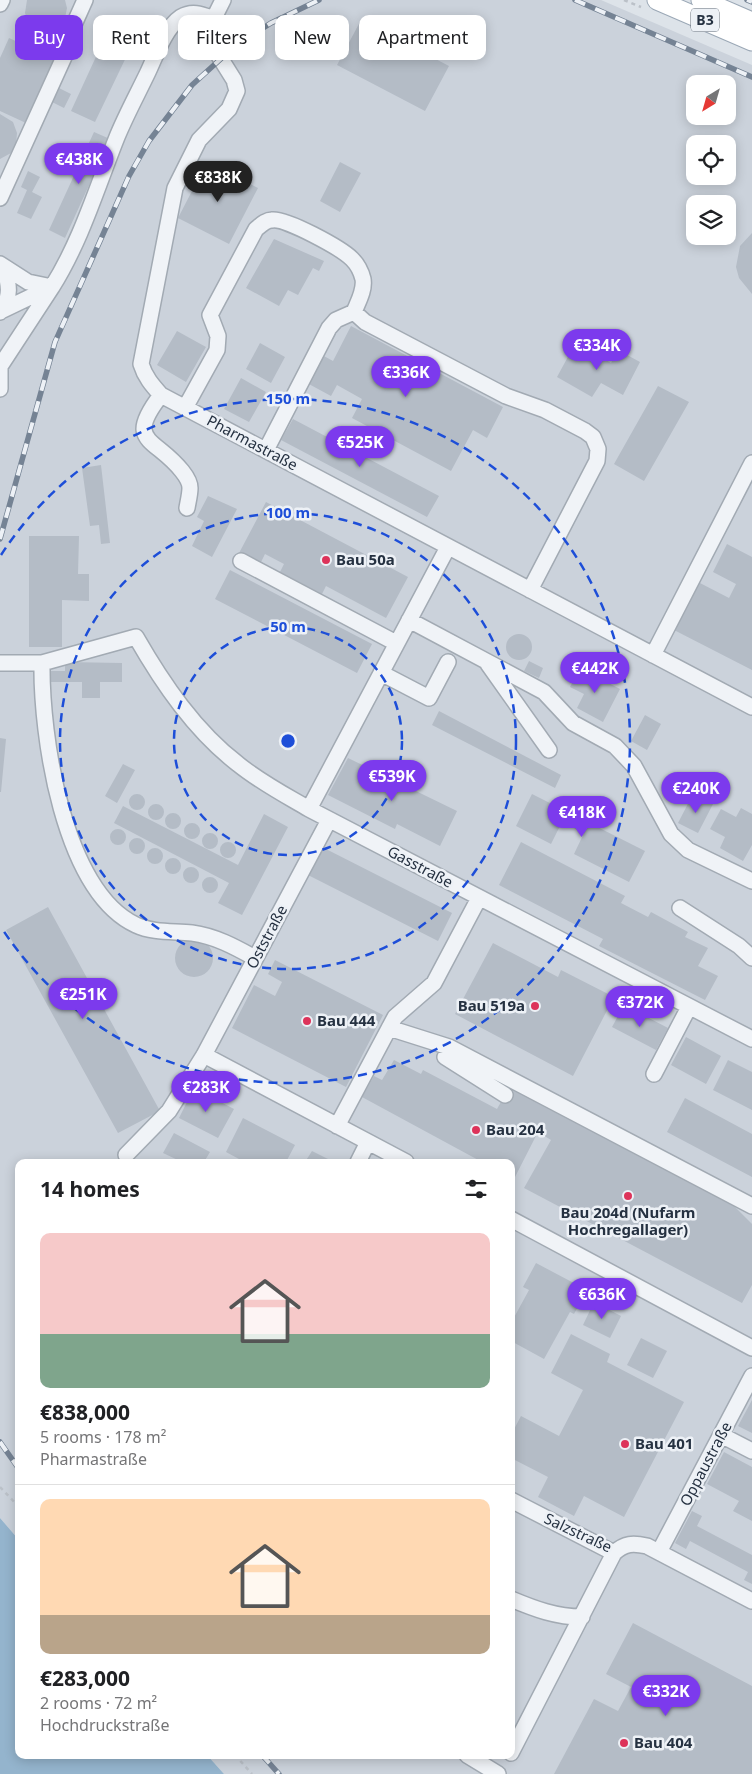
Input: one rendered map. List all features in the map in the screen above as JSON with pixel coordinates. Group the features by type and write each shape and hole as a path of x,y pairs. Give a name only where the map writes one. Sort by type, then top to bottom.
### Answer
{"main road":[{"name":"B3","path":"658,0 752,41"},
{"name":"B3","path":"701,0 752,22"}],"street":[{"path":"0,4 2,0"},
{"path":"0,198 69,46 72,29 85,0"},
{"name":"Pharmastraße","path":"216,15 223,0"},
{"path":"187,15 200,13 205,15"},
{"path":"0,389 1,363 62,271 85,220 118,134 165,38 178,21"},
{"name":"Pharmastraße","path":"222,60 234,80 237,91 229,109 199,140 175,188 141,364 145,375 161,395 752,707"},
{"path":"185,408 217,350 218,336 210,314 256,229 263,223 272,220 284,221 350,257 358,266 363,280 361,296 354,312 336,320 329,328 266,450"},
{"path":"2,265 28,282 52,287"},
{"path":"1,311 9,295 10,288 2,265"},
{"path":"1,311 52,287"},
{"path":"354,312 374,327 506,396 545,410 592,437 598,449 597,461 530,590"},
{"path":"161,395 147,413 143,429 145,437 151,444 174,461 187,478 190,488 187,508"},
{"path":"653,654 752,463"},
{"path":"309,809 448,546"},
{"path":"241,561 396,644"},
{"path":"409,620 544,692 573,723 615,746 634,766 671,834 688,850 752,881"},
{"name":"Gasstraße","path":"42,663 136,637 163,680 187,713 212,742 266,784 309,809 752,1039"},
{"path":"486,661 549,750"},
{"path":"381,672 429,698 448,662"},
{"path":"0,663 42,663 42,693 56,788 69,836 85,871 99,893 118,913 136,925 212,938 255,958"},
{"name":"Oststraße","path":"126,1155 169,1111 204,1055 330,820"},
{"path":"337,1126 395,1017 434,983 479,898"},
{"path":"680,908 739,946 752,958"},
{"path":"654,1074 689,1007"},
{"path":"389,1028 449,1047 752,1206"},
{"path":"416,1036 431,1050 462,1066 484,1084 505,1095"},
{"path":"204,1055 400,1159"},
{"path":"360,1159 368,1142"},
{"path":"515,1221 752,1348"},
{"name":"Oppaustraße","path":"659,1552 752,1376"},
{"path":"721,1435 752,1451"},
{"name":"Salzstraße","path":"515,1502 614,1553 622,1546 632,1543 647,1546 752,1601"},
{"path":"515,1746 614,1553"},
{"path":"515,1601 545,1613 566,1617 582,1616"},
{"path":"474,1759 499,1774 508,1759"}],"path":[{"path":"0,1487 15,1503"},
{"path":"239,1759 252,1774"}],"shaded area":[{"path":"0,0 601,0 752,65 752,1774 224,1774 211,1759 515,1759 515,1159 15,1159 15,1535 0,1518"}],"water":[{"path":"0,1518 15,1535 15,1759 211,1759 224,1774 0,1774"}],"building":[{"path":"27,0 65,0 67,8 66,15 26,15"},
{"path":"359,24 359,60 438,60 449,66 425,111 337,65 340,60 349,60 349,42"},
{"path":"9,38 15,41 15,60 56,60 26,123 0,111 0,58"},
{"path":"94,60 125,60 95,122 71,111"},
{"path":"59,88 71,94 64,108 52,102"},
{"path":"0,114 13,122 17,133 16,145 11,153 0,159"},
{"path":"94,132 110,139 65,238 49,230"},
{"path":"207,162 258,188 229,244 178,218"},
{"path":"340,162 361,173 340,212 320,201"},
{"path":"28,171 40,177 32,192 42,197 31,219 17,213 27,190 21,187"},
{"path":"752,233 752,294 739,278 736,267 740,246"},
{"path":"274,239 324,261 319,271 313,268 298,295 288,290 279,306 246,288"},
{"path":"351,326 503,407 487,438 473,430 451,471 352,418 362,399 337,385 331,396 307,383 322,355 333,361"},
{"path":"177,331 206,347 186,382 157,365"},
{"path":"576,342 611,363 618,350 640,362 623,395 601,383 592,397 557,377"},
{"path":"260,343 285,357 271,383 246,369"},
{"path":"241,378 266,392 249,422 224,409"},
{"path":"658,386 689,402 644,481 614,464"},
{"path":"293,419 439,496 427,517 281,440"},
{"path":"101,465 110,543 101,544 99,525 90,526 82,468"},
{"path":"208,496 237,509 212,557 192,546 204,521 197,517"},
{"name":"Bau 50a","path":"266,502 408,577 386,618 326,586 322,594 280,572 284,564 265,554 259,566 238,555"},
{"path":"29,536 79,536 78,574 89,574 89,601 62,600 62,647 29,647"},
{"path":"727,544 752,557 752,670 674,630 698,582 729,598 736,584 713,572"},
{"path":"230,570 372,644 357,673 215,599"},
{"path":"519,634 528,638 532,647 528,656 519,660 510,656 506,647 510,638"},
{"path":"529,661 543,668 539,678 524,671"},
{"path":"65,662 122,663 122,682 100,682 100,698 82,698 82,682 50,682 50,671 65,671"},
{"path":"580,668 620,689 603,722 577,708 584,694 570,687"},
{"path":"439,711 561,775 555,788 432,725"},
{"path":"645,715 661,724 647,750 631,741"},
{"path":"0,738 6,739 1,792 0,792"},
{"path":"348,758 457,811 440,846 397,824 395,829 328,795"},
{"path":"123,764 135,770 117,803 105,796"},
{"path":"134,794 140,794 145,799 143,808 134,810 129,805 129,799"},
{"path":"532,794 645,851 629,882 574,854 584,833 562,822 551,844 516,826"},
{"path":"693,794 713,804 698,833 678,823"},
{"path":"153,804 159,804 164,809 162,818 153,820 148,815 148,809"},
{"path":"123,806 238,865 264,814 288,827 242,915 218,903 229,883 114,823"},
{"path":"741,808 752,814 752,845 743,861 720,848 725,837 710,829 721,809 736,817"},
{"path":"170,813 176,813 181,818 179,827 170,829 165,824 165,818"},
{"path":"189,823 195,823 200,828 198,837 189,839 184,834 184,828"},
{"path":"115,829 121,829 126,834 124,843 115,845 110,840 110,834"},
{"path":"207,833 213,833 218,838 216,847 207,849 202,844 202,838"},
{"path":"134,838 140,838 145,843 143,852 134,854 129,849 129,843"},
{"path":"225,842 231,842 236,847 234,856 225,858 220,853 220,847"},
{"path":"521,842 625,896 621,903 648,917 651,912 688,932 685,937 708,948 698,966 718,976 705,1000 599,946 603,939 499,885"},
{"path":"322,847 452,913 438,941 308,875"},
{"path":"152,848 158,848 163,853 161,862 152,864 147,859 147,853"},
{"path":"170,858 176,858 181,863 179,872 170,874 165,869 165,863"},
{"path":"188,867 194,867 199,872 197,881 188,883 183,878 183,872"},
{"path":"207,877 213,877 218,882 216,891 207,893 202,888 202,882"},
{"path":"48,907 160,1111 118,1133 6,930"},
{"path":"194,939 208,944 213,958 208,972 194,977 180,972 175,958 180,944"},
{"name":"Bau 519a","path":"493,943 558,977 561,970 614,997 573,1076 455,1014"},
{"name":"Bau 444","path":"275,960 383,1015 346,1087 232,1028 254,985 275,996 282,982 268,974"},
{"path":"624,1005 668,1028 656,1050 612,1027"},
{"path":"686,1037 721,1056 706,1084 671,1065"},
{"path":"394,1060 421,1074 423,1070 497,1109 511,1084 732,1204 752,1224 752,1285 742,1303 524,1188 551,1140 538,1132 515,1177 515,1159 476,1159 362,1097 374,1076 382,1080"},
{"path":"728,1060 752,1072 752,1110 713,1090"},
{"path":"194,1088 234,1109 218,1138 179,1118"},
{"path":"685,1098 752,1134 752,1177 667,1132"},
{"path":"243,1118 295,1145 288,1159 239,1159 226,1152"},
{"path":"174,1133 210,1152 206,1159 176,1159 163,1153"},
{"path":"312,1151 328,1159 307,1159"},
{"path":"536,1263 587,1290 574,1314 570,1312 544,1359 515,1343 515,1316 529,1290 523,1287"},
{"path":"594,1302 621,1316 610,1338 583,1325"},
{"path":"571,1334 610,1354 607,1362 684,1402 624,1517 584,1496 574,1516 538,1497 548,1477 515,1460 515,1427 521,1416 559,1436 583,1390 551,1373"},
{"path":"641,1338 667,1351 653,1378 627,1365"},
{"path":"752,1400 752,1433 738,1426"},
{"path":"724,1452 752,1467 752,1521 733,1511 739,1501 707,1484"},
{"path":"692,1511 702,1516 697,1526 752,1555 752,1584 744,1580 748,1572 690,1541 686,1549 675,1543"},
{"path":"633,1623 752,1686 752,1774 554,1774 594,1699 618,1711 631,1687 606,1674"}],"railway":[{"path":"0,539 55,342 129,176 149,141 192,85 236,45 271,23 319,0"},
{"path":"575,0 752,77"},
{"path":"747,0 752,2"},
{"path":"0,1442 15,1463"},
{"path":"266,1759 279,1774"}],"place":[{"name":"Bau 50a","path":"326,560"},
{"name":"Bau 519a","path":"535,1006"},
{"name":"Bau 444","path":"307,1021"},
{"name":"Bau 204","path":"476,1130"},
{"name":"Bau 204d (Nufarm Hochregallager)","path":"628,1196"},
{"name":"Bau 401","path":"625,1444"},
{"name":"Bau 404","path":"624,1743"}]}
